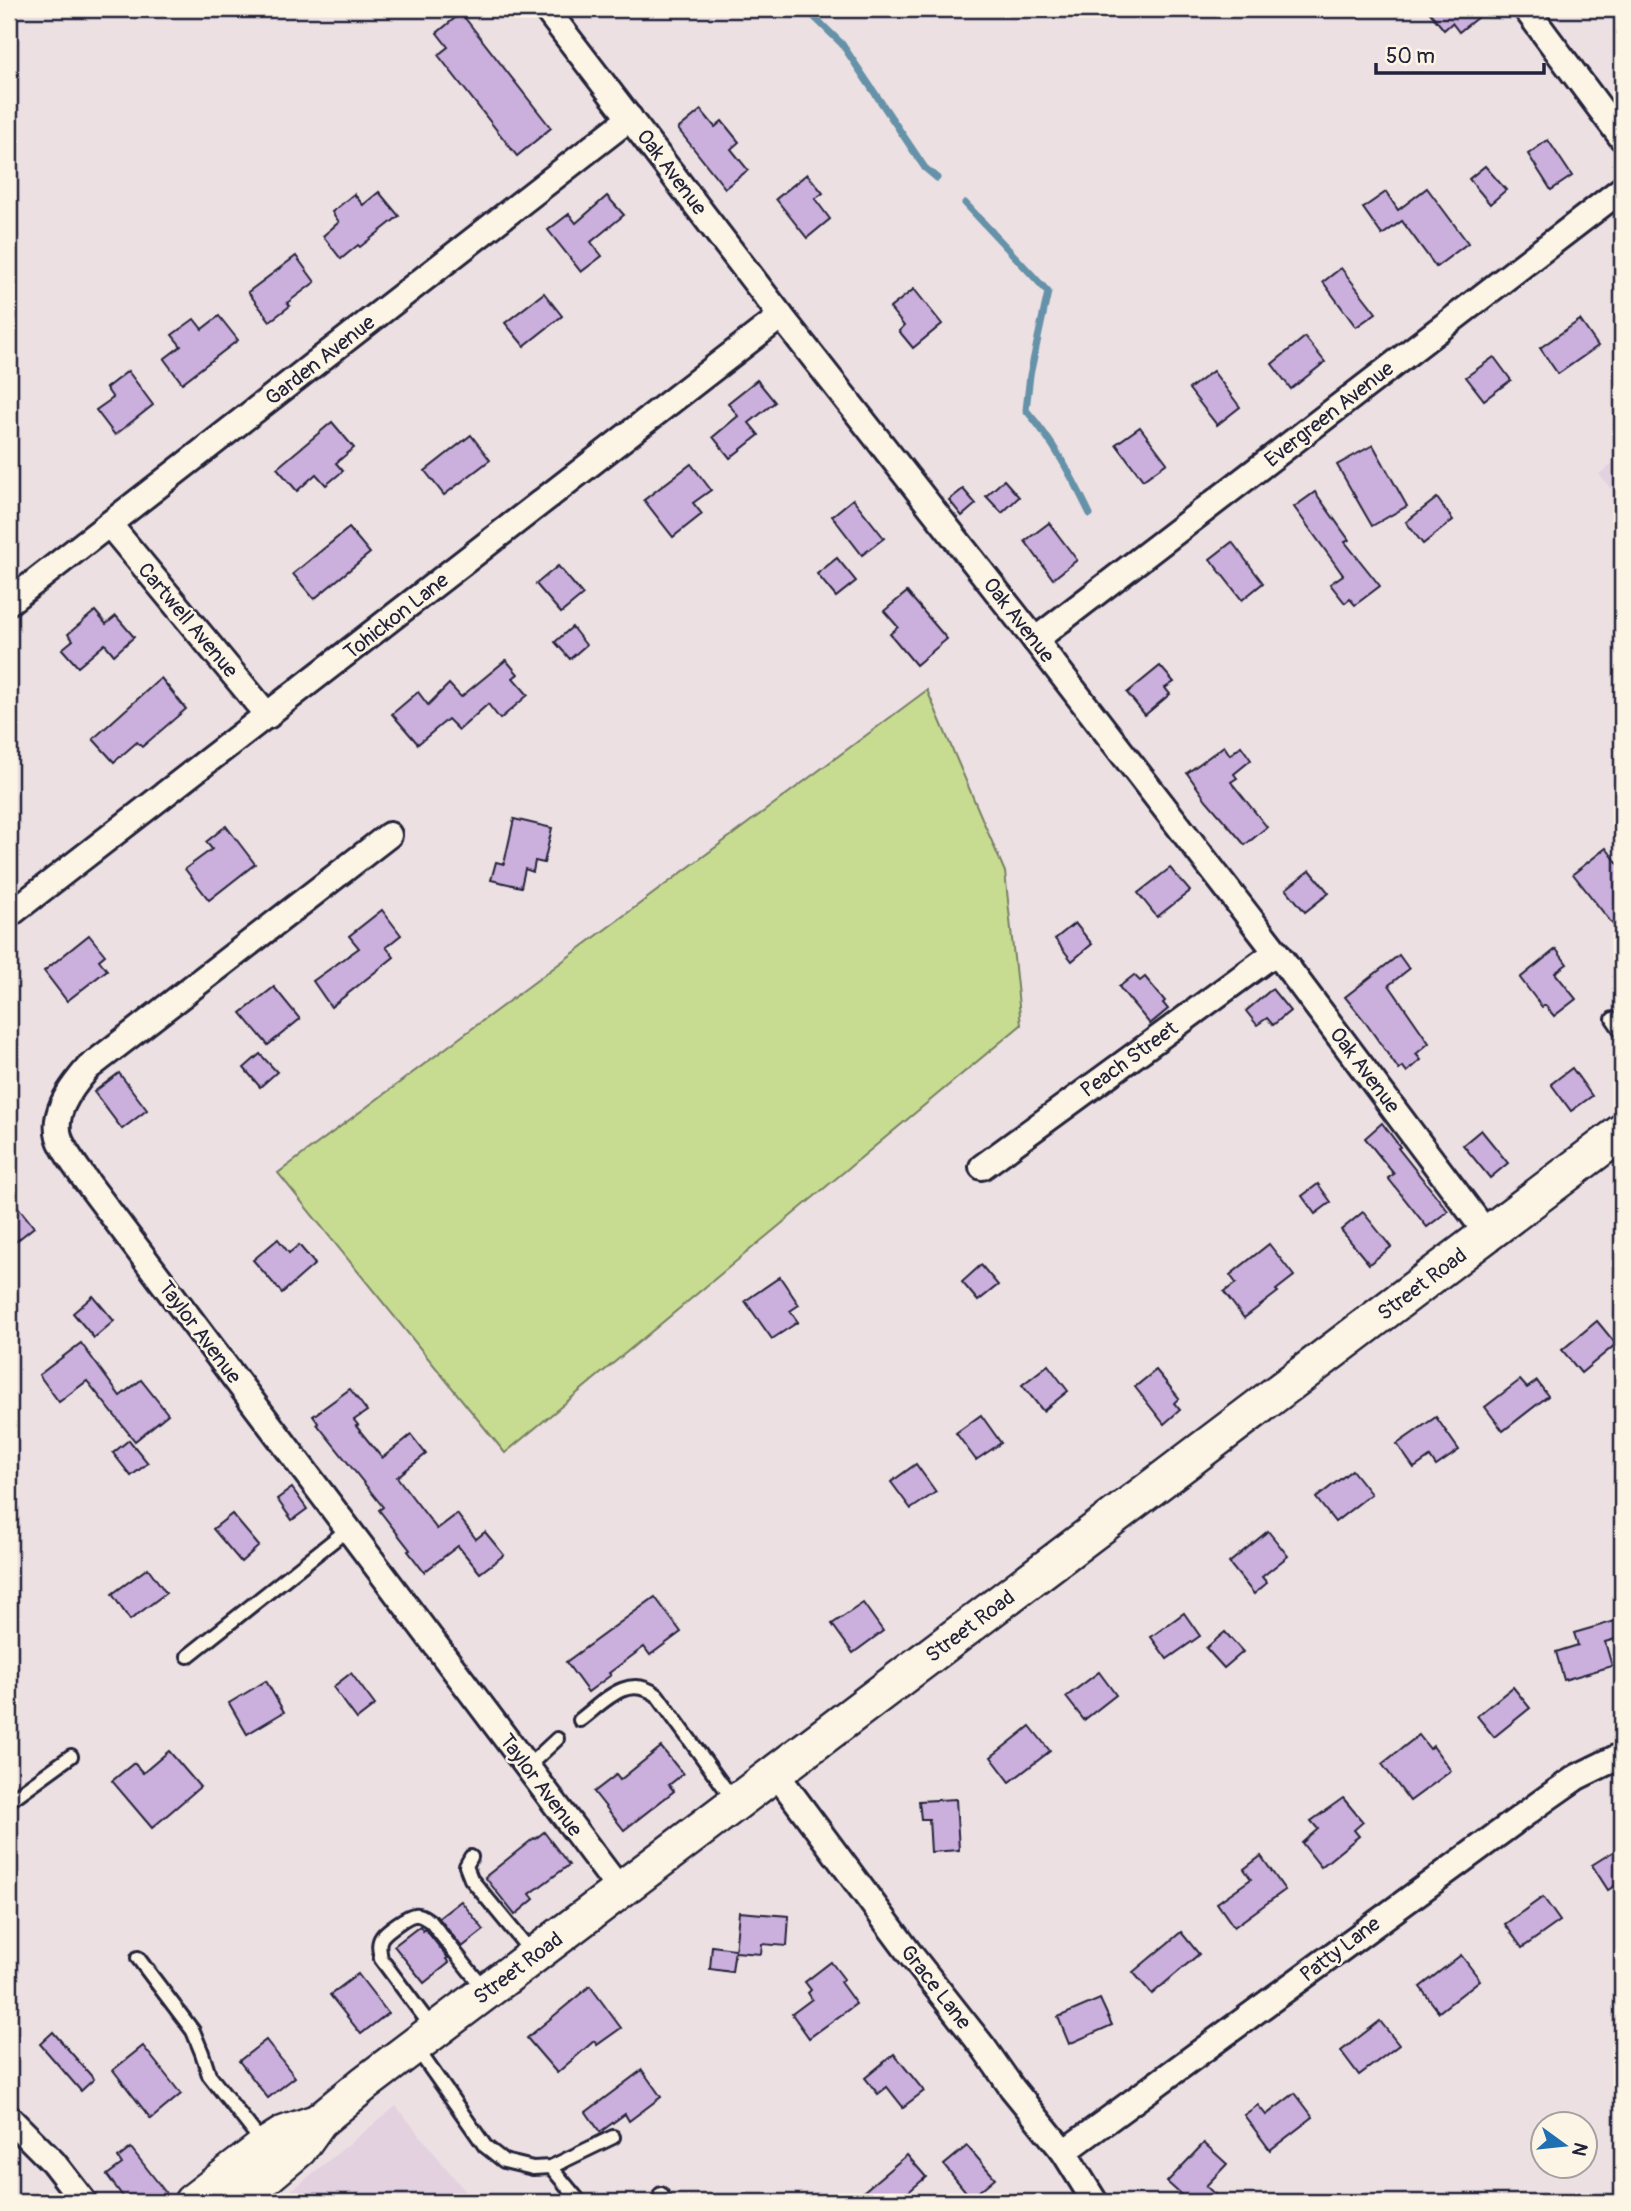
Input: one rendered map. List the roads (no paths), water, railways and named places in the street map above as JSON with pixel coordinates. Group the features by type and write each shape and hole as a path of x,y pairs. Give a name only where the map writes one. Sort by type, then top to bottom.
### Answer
{"main road":[{"name":"Street Road","path":"236,2202 272,2156 284,2134 319,2121 775,1772 1622,1132"},
{"name":"Street Road","path":"192,2202 272,2156"}],"street":[{"name":"Oak Avenue","path":"546,9 781,316 1276,952 1488,1235"},
{"path":"1527,9 1622,138"},
{"name":"Garden Avenue","path":"9,602 630,118"},
{"name":"Evergreen Avenue","path":"1035,640 1622,189"},
{"name":"Tohickon Lane","path":"9,915 781,316"},
{"name":"Cartwell Avenue","path":"108,524 268,716"},
{"name":"Taylor Avenue","path":"389,835 88,1068 69,1090 60,1112 57,1129 61,1144 84,1178 620,1890"},
{"name":"Peach Street","path":"982,1167 1276,952"},
{"name":"Patty Lane","path":"1064,2152 1547,1798 1577,1777 1622,1755"},
{"name":"Grace Lane","path":"775,1772 910,1954 1064,2152 1095,2202"},
{"path":"9,2118 52,2162 84,2202"}],"lane":[{"path":"1613,1019 1622,1032"},
{"path":"188,1656 348,1529"},
{"path":"580,1720 623,1688 637,1686 650,1690 657,1695 735,1803"},
{"path":"527,1767 557,1739"},
{"path":"9,1801 71,1756"},
{"path":"471,1857 466,1866 471,1879 534,1956"},
{"path":"486,1992 430,1922 421,1915 412,1914 382,1937 379,1947 381,1959 485,2146 504,2161 533,2168 551,2167 613,2137"},
{"path":"138,1958 193,2032 209,2075 272,2156"},
{"path":"551,2167 580,2202"}],"waterway":[{"path":"806,9 842,44 925,168 937,178"},
{"path":"965,203 1048,292 1030,375 1026,410 1054,447 1090,514"}]}
